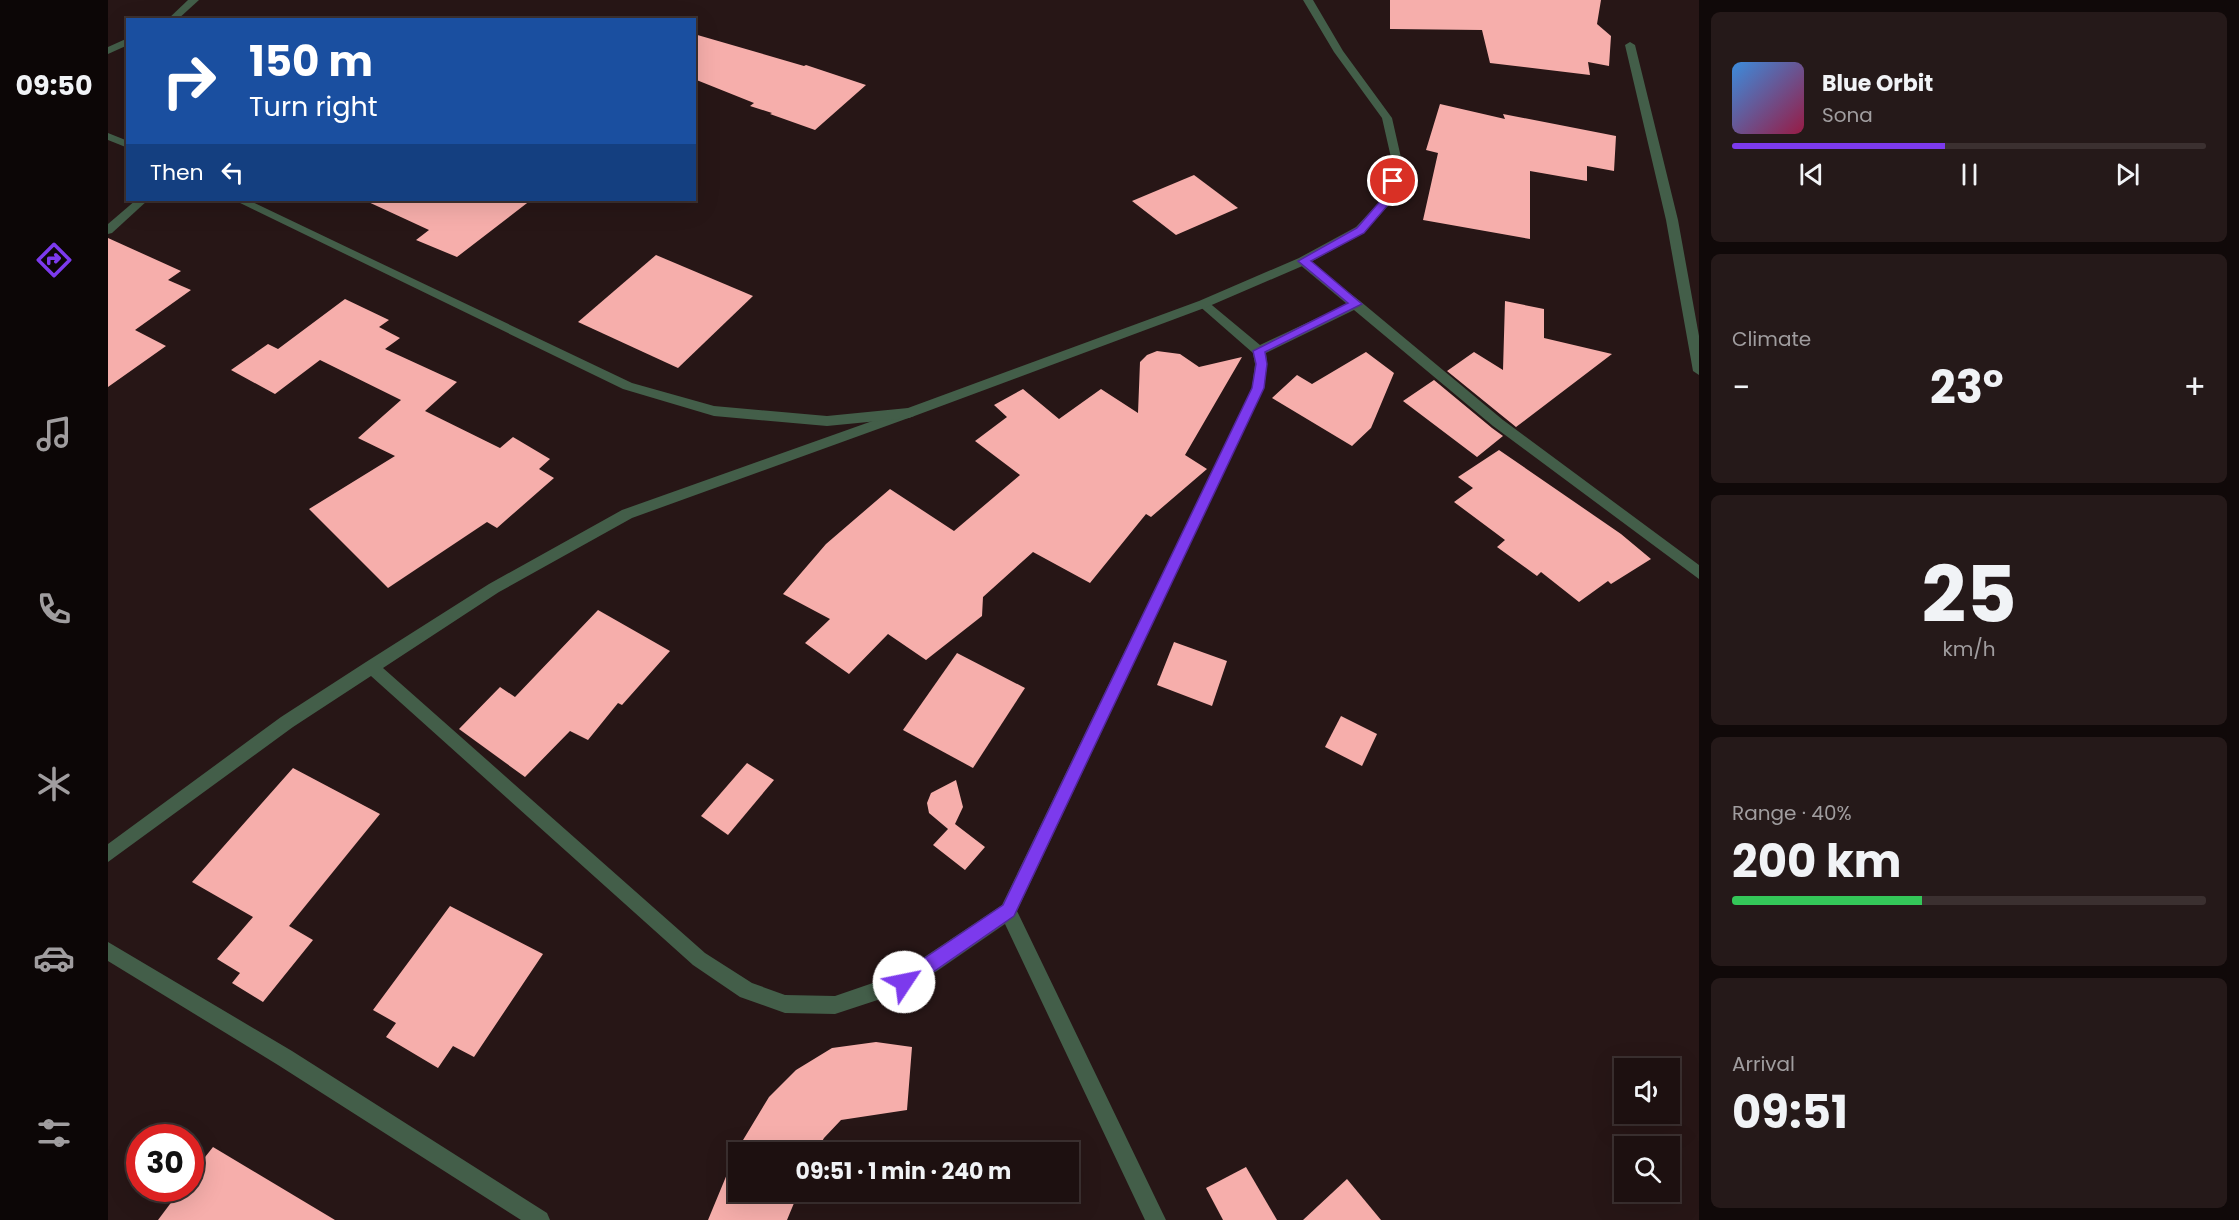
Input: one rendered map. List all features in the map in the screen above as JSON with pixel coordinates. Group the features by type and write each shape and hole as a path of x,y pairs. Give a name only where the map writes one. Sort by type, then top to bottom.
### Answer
{"street":[{"path":"173,18 194,0"},
{"path":"108,854 287,722 494,588 627,514 1203,304 1304,261 1360,230 1388,199 1397,162 1387,118 1339,52 1308,0"},
{"path":"108,51 126,42"},
{"path":"1630,45 1672,220 1699,371"},
{"path":"108,136 126,144"},
{"path":"108,230 141,201"},
{"path":"242,201 628,386 714,411 827,421 909,413"},
{"path":"1304,261 1498,423 1699,573"},
{"path":"371,667 699,959 747,990 785,1004 835,1005 904,982 1008,911 1258,388 1262,364 1259,351 1203,304"},
{"path":"1259,351 1356,304"},
{"path":"1008,911 1156,1220"},
{"path":"108,951 285,1058 540,1220"}],"building":[{"path":"1390,0 1601,0 1597,24 1611,36 1609,66 1588,62 1590,75 1490,63 1482,30 1390,29"},
{"path":"696,35 806,65 866,85 815,130 750,106 754,103 696,80"},
{"path":"1440,104 1505,119 1503,114 1616,136 1614,171 1587,166 1587,181 1530,171 1530,239 1423,220 1438,153 1426,150"},
{"path":"1194,175 1238,208 1176,235 1132,201"},
{"path":"366,201 530,201 457,257 416,240 429,230"},
{"path":"108,238 181,271 168,280 191,290 135,330 166,346 108,387"},
{"path":"656,255 753,296 678,368 578,322"},
{"path":"345,299 389,320 379,327 400,338 385,349 457,382 425,411 500,448 513,437 550,459 539,469 554,478 497,528 487,522 388,588 309,509 395,456 358,438 401,400 320,360 275,394 231,370 268,344 278,349"},
{"path":"1505,301 1544,309 1544,338 1612,354 1516,427 1447,371 1474,352 1503,370"},
{"path":"1157,351 1180,354 1199,367 1242,357 1185,455 1207,469 1151,517 1146,514 1090,583 1033,552 983,597 982,616 926,660 888,634 849,674 805,643 830,619 783,594 826,544 890,489 954,531 1020,475 975,441 1007,417 994,405 1023,389 1059,419 1101,389 1138,413 1140,362 1147,355"},
{"path":"1366,352 1394,373 1371,428 1352,446 1272,398 1297,375 1312,384"},
{"path":"1434,380 1503,436 1477,457 1403,401"},
{"path":"1499,450 1621,534 1651,559 1611,584 1608,581 1579,602 1541,572 1537,576 1497,547 1505,540 1454,502 1473,488 1458,477"},
{"path":"598,610 670,651 622,705 618,703 588,740 570,731 525,777 459,729 500,687 515,697"},
{"path":"1174,642 1227,661 1212,706 1157,685"},
{"path":"957,653 1025,688 973,768 903,730"},
{"path":"1341,716 1377,734 1362,766 1325,747"},
{"path":"747,763 774,780 728,835 701,816"},
{"path":"293,768 380,814 289,926 313,940 263,1002 232,983 240,973 217,959 253,917 192,882"},
{"path":"956,780 963,807 955,824 985,847 965,870 933,845 948,829 929,813 927,803 931,793"},
{"path":"450,906 543,954 474,1057 453,1046 438,1068 386,1037 396,1023 373,1010"},
{"path":"876,1042 912,1047 907,1110 841,1120 822,1142 742,1142 769,1097 796,1070 832,1048"},
{"path":"213,1147 335,1220 158,1220 172,1202 204,1202 204,1158"},
{"path":"1246,1167 1277,1220 1223,1220 1206,1188"},
{"path":"728,1172 728,1202 794,1202 787,1220 708,1220"},
{"path":"1347,1179 1381,1220 1303,1220"}],"route":[{"path":"904,982 1008,911 1258,388 1262,364 1259,351 1356,304 1304,261 1360,230 1388,199 1393,181"}]}
